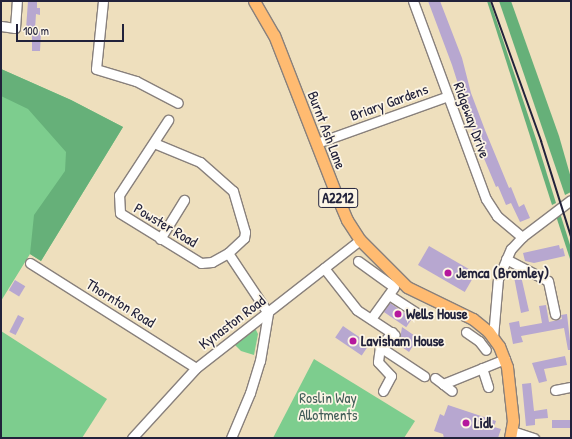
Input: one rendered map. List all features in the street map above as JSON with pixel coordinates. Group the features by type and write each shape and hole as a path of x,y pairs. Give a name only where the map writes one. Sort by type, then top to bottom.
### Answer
{"main road":[{"name":"Burnt Ash Lane","path":"254,1 274,36 347,220 360,240 407,287 474,319 490,334 505,359 514,421 511,435"}],"street":[{"path":"1,26 15,28 17,1"},
{"path":"103,1 96,69 136,81 178,103"},
{"name":"Ridgeway Drive","path":"413,1 486,199 496,216 522,236"},
{"name":"Briary Gardens","path":"317,143 448,96"},
{"name":"Powster Road","path":"154,143 200,162 233,191 244,232 244,238 228,254 212,262 201,263 124,217 118,203 119,195 168,120"},
{"path":"160,239 184,200"},
{"path":"479,341 490,334 498,279 510,249 522,236 571,200"},
{"name":"Kynaston Road","path":"132,438 196,368 360,240"},
{"path":"228,254 268,312 258,368 231,438"},
{"path":"506,259 548,281 555,314"},
{"path":"358,261 394,287 371,319"},
{"name":"Thornton Road","path":"30,263 196,368"},
{"path":"324,268 358,310 394,333 380,347 378,362 391,376 382,391"},
{"path":"388,295 418,314"},
{"path":"466,332 479,341 486,350"},
{"path":"380,347 424,376"},
{"path":"443,384 505,359"},
{"path":"482,368 488,386"},
{"path":"435,378 452,391"},
{"path":"555,390 571,387"},
{"path":"511,435 534,438"}],"green space":[{"path":"487,1 490,1 537,142 556,203 552,205"},
{"path":"499,1 511,1 559,136 571,178 571,192 565,195"},
{"path":"1,69 71,100 123,127 41,261 30,254 1,301"},
{"path":"1,69 71,100 123,127 41,261 30,254 34,215 65,171 66,152 28,109 1,96"},
{"path":"560,213 571,248 571,262 556,216"},
{"path":"251,330 256,330 258,334 254,355 241,351 234,344"},
{"path":"1,331 107,399 82,438 1,438"},
{"name":"Roslin Way Allotments","path":"314,359 415,421 404,438 273,438"}],"building":[{"path":"28,1 37,2 37,8 40,8 40,15 36,14 35,29 41,32 40,51 32,51 32,29 26,29"},
{"path":"428,1 440,1 462,58 471,93 509,188 511,187 519,207 524,204 530,218 520,222 511,203 506,205 498,186 496,187 475,137 452,65"},
{"path":"559,245 560,249 563,248 565,256 534,263 525,261 523,253"},
{"path":"429,246 476,273 465,292 418,265"},
{"path":"521,276 529,311 521,313 514,277"},
{"path":"15,280 25,286 19,296 9,290"},
{"name":"Wells House","path":"390,303 412,318 406,327 384,312"},
{"path":"546,305 549,322 562,319 561,315 567,314 571,350 568,350 564,328 521,336 523,342 513,344 509,323 519,321 520,327 542,323 539,306"},
{"path":"18,315 24,318 16,335 9,332"},
{"name":"Lavisham House","path":"343,326 370,344 362,356 335,338"},
{"path":"402,327 418,338 409,352 393,341 400,339"},
{"path":"565,356 567,365 544,369 547,381 539,383 532,363"},
{"path":"531,383 534,411 547,409 548,418 535,419 535,425 526,426 522,384"},
{"name":"Lidl","path":"448,405 496,421 494,427 501,429 498,438 444,438 443,434 434,431 440,414 444,416"},
{"path":"552,420 571,420 571,428 552,428"}],"railway":[{"path":"491,1 541,141 571,237"}],"place":[{"name":"Jemca (Bromley)","path":"448,273"},
{"name":"Wells House","path":"398,314"},
{"name":"Lavisham House","path":"353,341"},
{"name":"Lidl","path":"466,423"}]}
